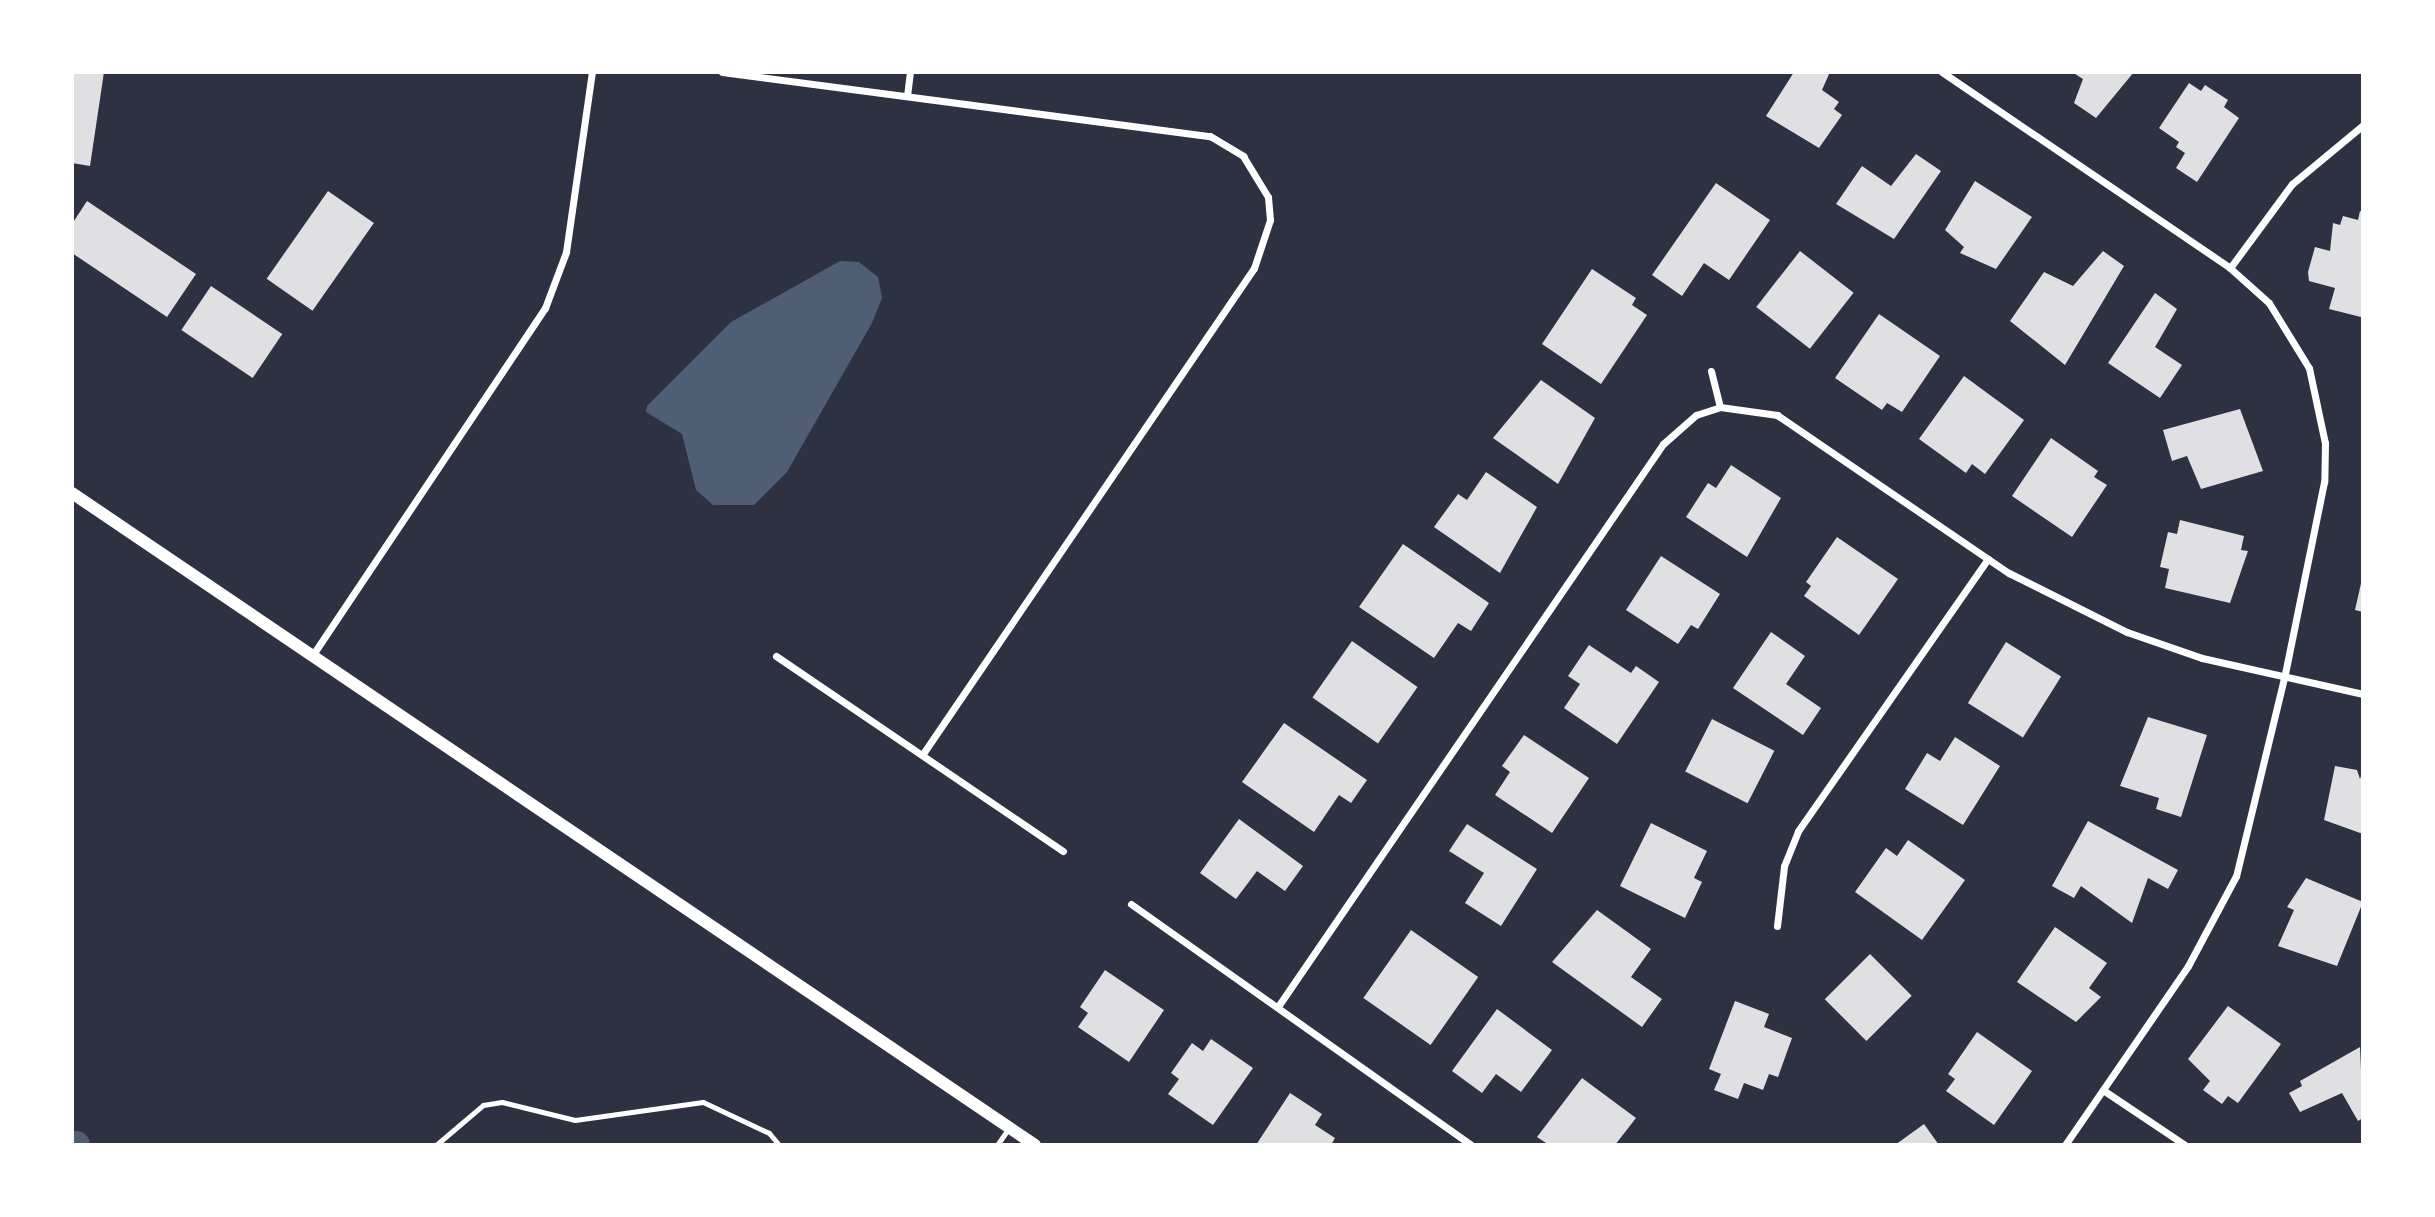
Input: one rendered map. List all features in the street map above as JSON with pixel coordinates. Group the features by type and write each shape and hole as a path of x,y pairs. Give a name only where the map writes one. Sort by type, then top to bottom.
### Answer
{"street":[{"path":"312,656 545,308 566,252 592,72"},
{"path":"722,72 1210,136 1228,143 1258,173 1270,220 1254,268 922,755"},
{"path":"907,96 910,72"},
{"path":"1942,72 2230,268 2293,336 2309,368 2324,430 2324,482 2284,678 2236,876 2188,966 2065,1145"},
{"path":"2230,268 2292,184 2363,125"},
{"path":"1711,371 1720,407"},
{"path":"1279,1005 1663,444 1696,415 1720,407 1777,415 1987,559 2127,632 2284,678 2363,694"},
{"path":"72,493 1035,1145"},
{"path":"1777,926 1784,866 1798,831 1987,559"},
{"path":"776,656 1063,851"},
{"path":"1131,904 1279,1005 1472,1145"},
{"path":"2103,1090 2185,1145"}],"lane":[{"path":"436,1145 483,1105 502,1101 575,1120 703,1102 769,1133 779,1145"},
{"path":"997,1145 1009,1128"}],"water":[{"path":"840,261 859,262 878,277 882,298 872,323 787,472 754,505 713,505 696,490 682,434 646,412 647,406 731,322"}],"building":[{"path":"72,72 104,72 90,166 72,163"},
{"path":"1794,72 1830,72 1822,90 1839,102 1834,109 1842,115 1819,148 1766,116"},
{"path":"2072,72 2134,72 2096,118 2074,103 2083,79"},
{"path":"2189,83 2201,91 2205,85 2228,100 2224,107 2239,118 2197,182 2176,168 2185,153 2176,147 2179,142 2159,128"},
{"path":"1916,154 1941,171 1894,239 1836,204 1862,166 1891,186"},
{"path":"1975,181 2032,217 1996,269 1960,253 1964,247 1945,230"},
{"path":"1716,183 1770,220 1729,280 1704,263 1682,296 1652,275"},
{"path":"328,191 374,223 312,311 267,279"},
{"path":"87,201 196,274 167,317 72,253 72,224"},
{"path":"2360,211 2363,212 2361,317 2329,309 2335,288 2309,281 2308,272 2315,247 2330,251 2333,223 2340,225 2343,216 2358,220"},
{"path":"1800,251 1854,293 1810,349 1756,307"},
{"path":"2103,251 2124,266 2065,365 2010,321 2044,272 2073,286"},
{"path":"1592,269 1636,298 1632,305 1647,315 1601,384 1542,344"},
{"path":"211,286 282,334 253,378 181,330"},
{"path":"2155,293 2177,309 2155,347 2182,365 2160,398 2108,363"},
{"path":"1879,314 1940,356 1902,412 1887,403 1882,410 1835,378"},
{"path":"1964,376 2024,420 1985,474 1972,464 1966,473 1919,439"},
{"path":"1541,380 1595,418 1558,484 1493,438"},
{"path":"2240,409 2263,471 2201,489 2187,456 2172,461 2163,430"},
{"path":"2051,438 2098,471 2094,477 2107,485 2072,537 2012,496"},
{"path":"1731,465 1781,498 1747,557 1686,517 1708,483 1716,488"},
{"path":"1486,472 1537,507 1500,573 1434,527 1458,494 1467,500"},
{"path":"2180,520 2244,536 2241,550 2248,551 2230,603 2165,588 2169,569 2160,567 2168,532 2177,534"},
{"path":"1837,537 1898,579 1859,635 1804,596 1811,586 1806,582"},
{"path":"1403,544 1489,603 1471,631 1458,623 1434,658 1359,607"},
{"path":"1661,556 1720,594 1698,629 1691,625 1678,644 1626,610"},
{"path":"2363,579 2363,612 2355,610"},
{"path":"1771,632 1805,656 1786,684 1821,708 1803,735 1733,688"},
{"path":"1352,641 1418,687 1378,743 1312,698"},
{"path":"2006,642 2061,676 2023,738 1968,703"},
{"path":"1589,645 1631,673 1636,666 1659,682 1617,744 1564,708 1580,684 1568,676"},
{"path":"2148,717 2207,735 2181,817 2156,809 2159,798 2120,786"},
{"path":"1712,719 1774,751 1748,803 1685,772"},
{"path":"1284,723 1367,780 1351,803 1339,795 1314,832 1242,782"},
{"path":"1524,735 1589,778 1552,833 1495,795 1510,772 1502,766"},
{"path":"1955,737 2000,766 1963,825 1905,789 1927,753 1940,761"},
{"path":"2335,766 2357,770 2360,779 2363,770 2363,834 2324,820"},
{"path":"1239,819 1303,866 1285,891 1257,871 1236,899 1200,873"},
{"path":"2088,821 2178,870 2168,889 2148,878 2132,923 2081,886 2074,898 2052,886"},
{"path":"1651,823 1707,851 1694,878 1702,882 1685,918 1620,886"},
{"path":"1467,824 1537,869 1501,926 1465,903 1484,873 1449,851"},
{"path":"1908,840 1965,880 1922,940 1855,892 1886,848 1897,856"},
{"path":"2306,878 2363,902 2337,966 2278,946 2294,910 2287,907"},
{"path":"1597,910 1651,949 1631,977 1662,999 1642,1027 1552,962"},
{"path":"2055,927 2107,963 2089,988 2101,997 2076,1022 2017,982"},
{"path":"1411,930 1478,977 1431,1045 1363,998"},
{"path":"1870,954 1912,996 1866,1041 1825,999"},
{"path":"1105,970 1164,1010 1129,1062 1078,1027 1088,1013 1080,1007"},
{"path":"1735,1001 1769,1014 1764,1027 1792,1038 1778,1077 1769,1074 1763,1090 1744,1083 1738,1099 1714,1090 1721,1074 1709,1069"},
{"path":"2228,1006 2281,1044 2238,1103 2228,1096 2222,1104 2203,1090 2210,1081 2188,1059"},
{"path":"1497,1009 1552,1050 1521,1092 1496,1074 1482,1093 1452,1071"},
{"path":"1977,1032 2032,1071 1994,1125 1946,1091 1955,1079 1948,1074"},
{"path":"1211,1039 1253,1068 1213,1125 1168,1094 1179,1079 1171,1073 1192,1043 1203,1051"},
{"path":"2360,1047 2363,1118 2358,1121 2342,1093 2300,1112 2289,1093 2302,1086 2300,1081"},
{"path":"1582,1078 1636,1118 1615,1145 1549,1145 1537,1137"},
{"path":"1290,1093 1322,1114 1315,1125 1335,1138 1331,1145 1256,1145"},
{"path":"1924,1124 1939,1145 1895,1145"}]}
